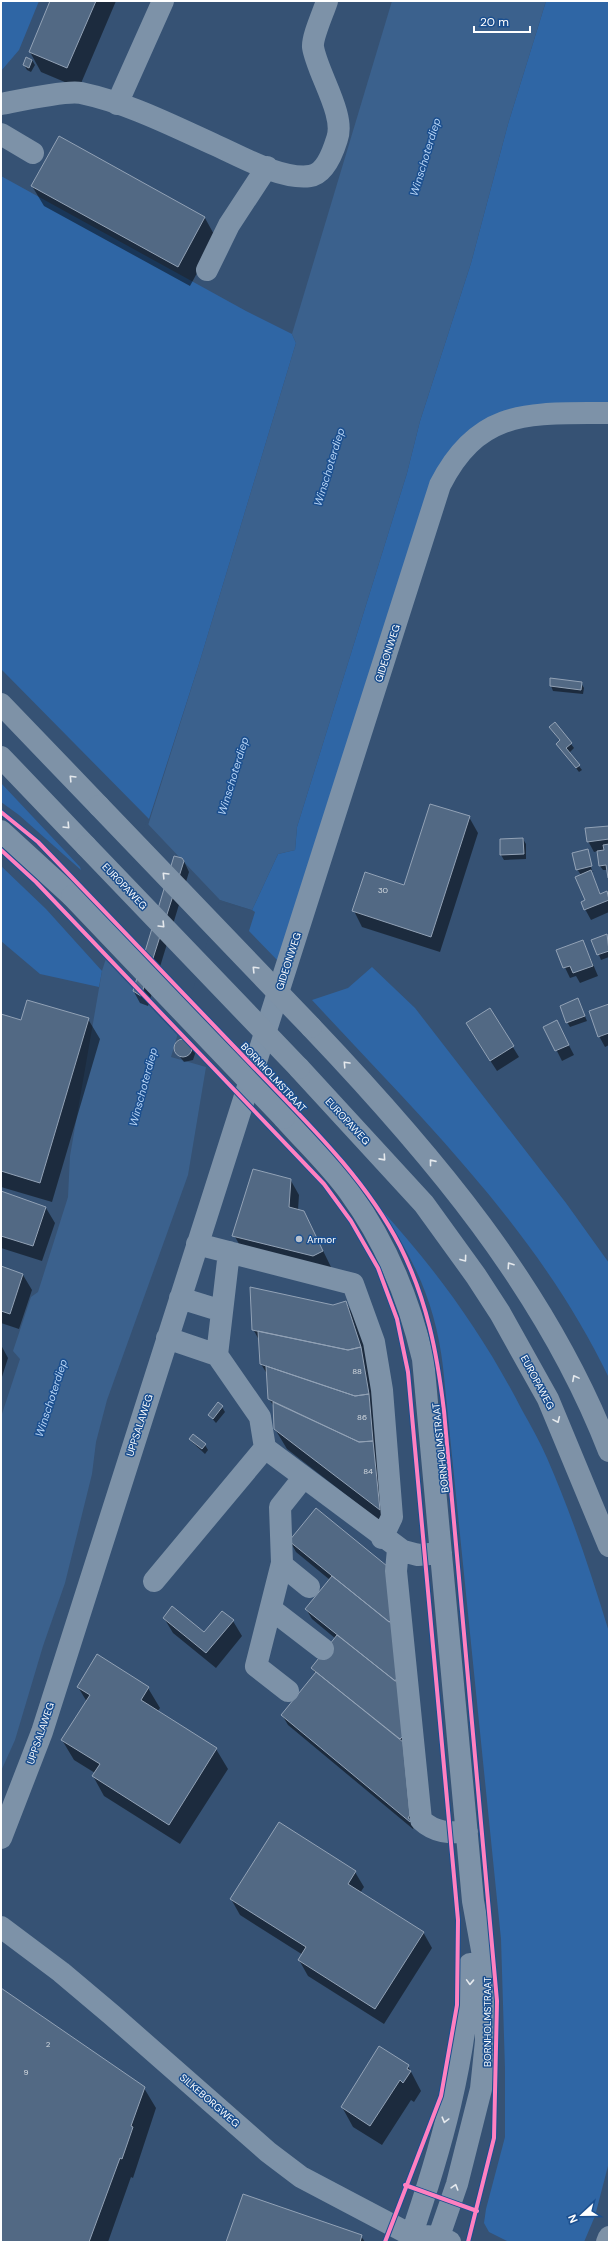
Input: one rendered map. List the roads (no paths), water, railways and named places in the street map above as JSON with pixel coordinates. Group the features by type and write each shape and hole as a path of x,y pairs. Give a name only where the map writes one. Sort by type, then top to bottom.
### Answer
{"highway":[{"path":"1,704 372,1092 478,1218 515,1272 550,1331 576,1379 609,1451"},
{"name":"EUROPAWEG","path":"1,757 299,1068 424,1204 476,1276 500,1313 548,1399 609,1546"},
{"path":"607,2242 609,2237"}],"street":[{"path":"117,104 163,1"},
{"path":"1,104 80,92 142,112 285,174 311,176 326,165 338,137 336,109 319,70 313,45 327,1"},
{"path":"1,134 33,153"},
{"path":"207,270 229,225 267,167"},
{"name":"GIDEONWEG","path":"273,1010 438,493 447,471 466,447 478,436 507,421 522,416 609,413"},
{"name":"BORNHOLMSTRAAT","path":"1,832 72,896 284,1118 331,1170 366,1216 394,1268 406,1298 423,1359 467,1832 474,1901 484,1961 486,2041 481,2089 442,2240"},
{"name":"UPPSALAWEG","path":"1,1838 42,1732 273,1010"},
{"path":"197,1244 353,1284 374,1342 382,1390 392,1518 390,1543 396,1571 421,1820 430,1828 440,1832 467,1832"},
{"path":"217,1355 229,1252"},
{"path":"180,1298 222,1312"},
{"path":"167,1338 217,1355 260,1417 265,1448 303,1478 390,1543 414,1554 441,1553"},
{"path":"154,1581 265,1448"},
{"path":"288,1690 256,1666 282,1565 280,1507 303,1478"},
{"path":"282,1565 309,1587"},
{"path":"271,1609 323,1649"},
{"name":"BORNHOLMSTRAAT","path":"412,2240 453,2089 464,2038 469,2000 474,1901"},
{"name":"SILKEBORGWEG","path":"1,1927 61,1972 107,2010 268,2152 301,2177 412,2240 442,2240"}],"water":[{"name":"Winschoterdiep","path":"392,1 546,1 508,124 471,263 420,421 407,473 297,827 295,850 278,854 252,910 219,900 217,901 171,1057 206,1067 188,1175 107,1400 96,1442 92,1474 65,1583 43,1646 15,1740 1,1771 1,1417 20,1359 13,1351 31,1297 38,1292 68,1197 70,1156 102,971 199,664 296,343 292,334"}],"place":[{"name":"Armor","path":"299,1239"}]}
